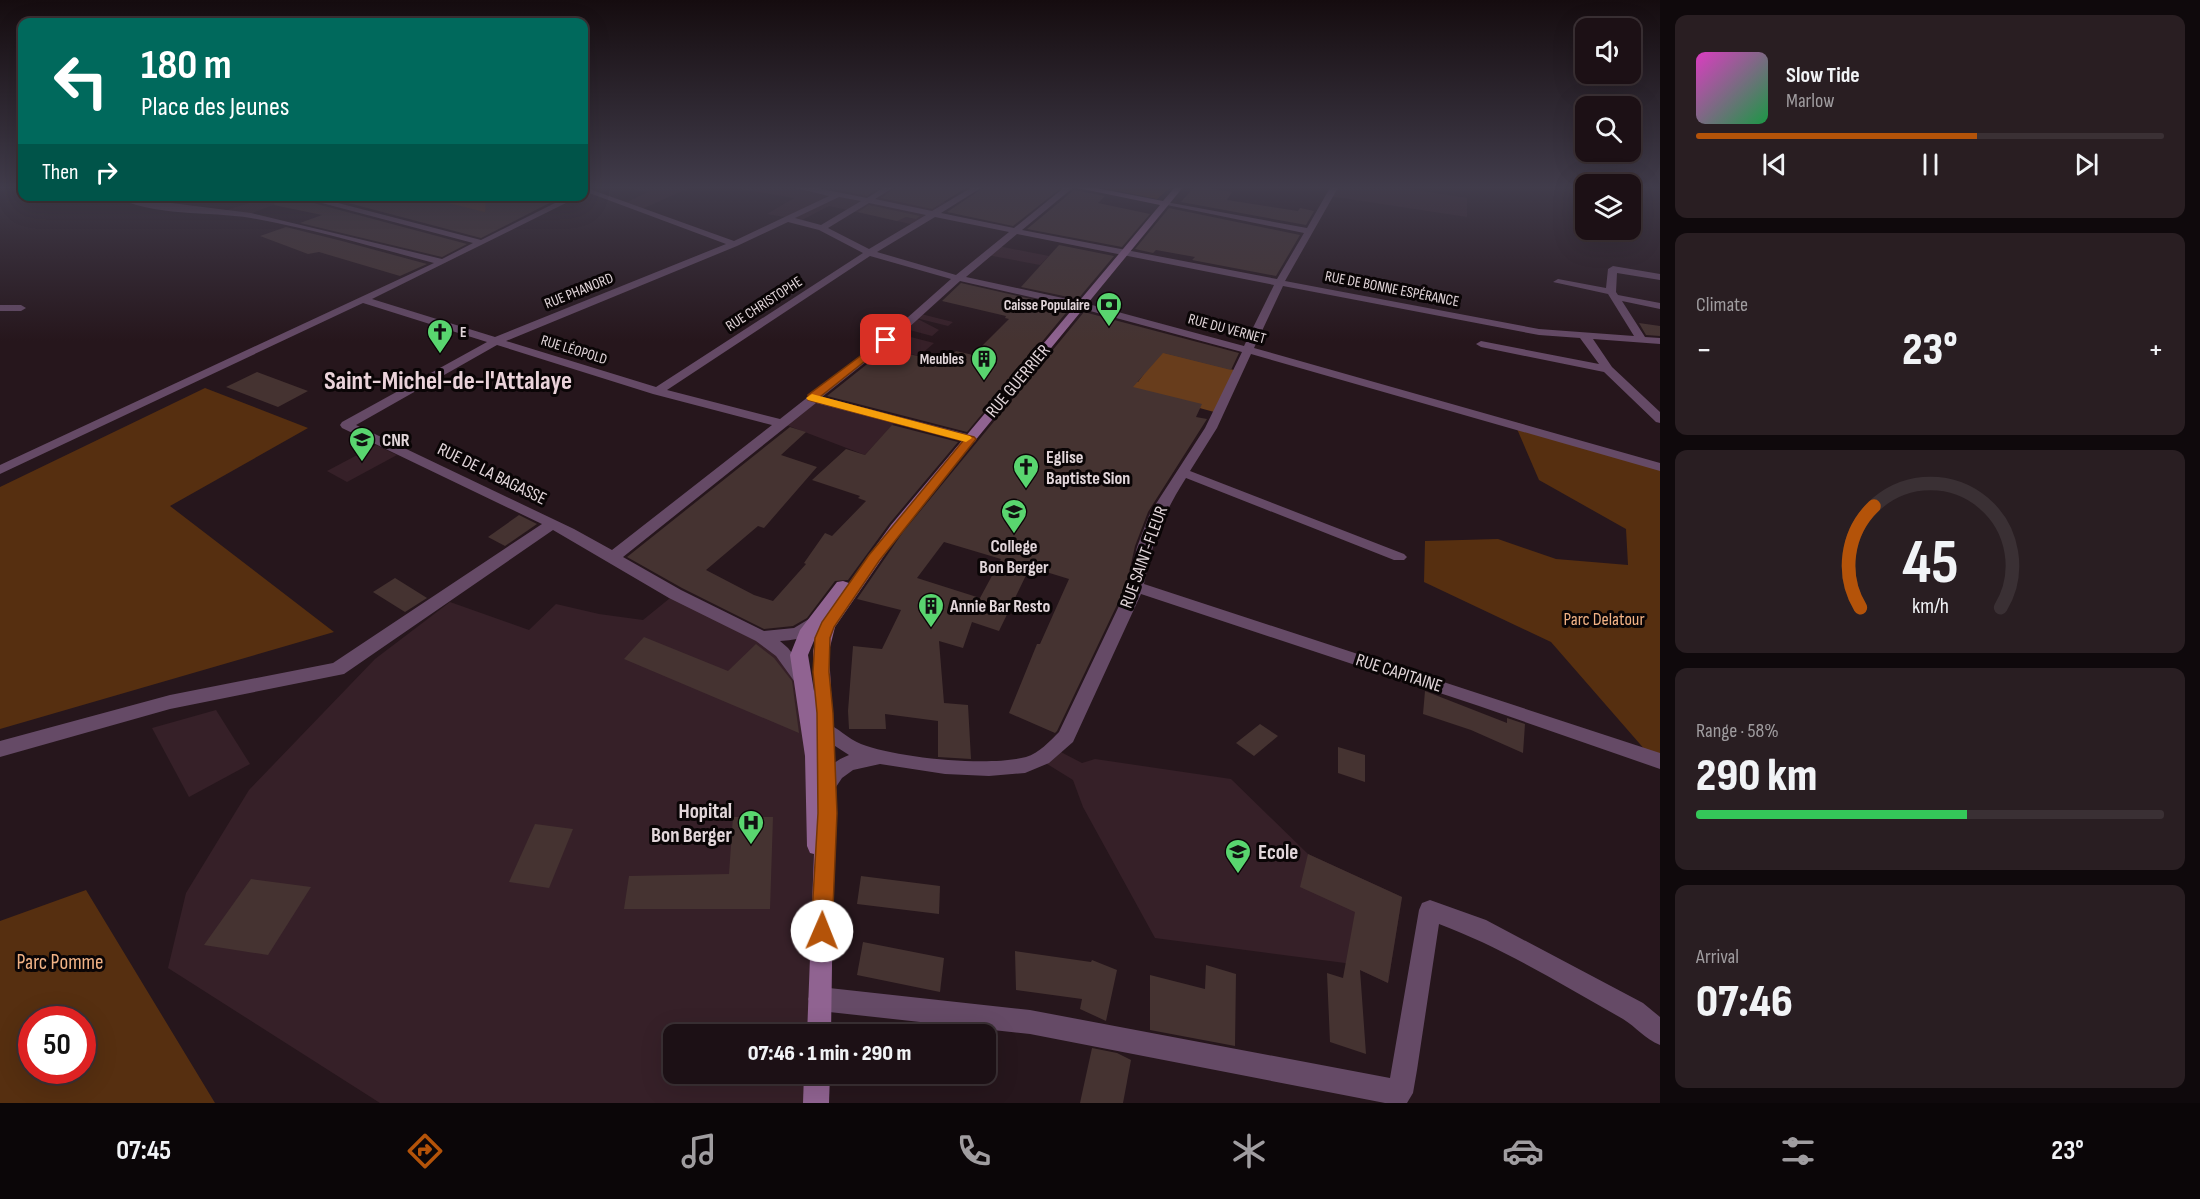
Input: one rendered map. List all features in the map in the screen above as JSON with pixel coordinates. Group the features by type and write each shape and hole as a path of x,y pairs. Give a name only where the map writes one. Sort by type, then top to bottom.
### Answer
{"main road":[{"name":"RUE GUERRIER","path":"819,1024 827,784 821,672 822,638 827,626 896,528 1138,237"},
{"path":"822,897 817,838 815,756 800,665 802,643 814,623 849,579 896,528"},
{"path":"816,1103 817,1084"}],"street":[{"path":"349,237 443,262"},
{"path":"461,237 482,243"},
{"path":"0,470 493,237"},
{"path":"716,237 734,244"},
{"name":"RUE PHANORD","path":"496,341 748,237"},
{"name":"RUE DU VERNET","path":"840,237 869,253 958,278 1081,305 1660,467"},
{"name":"RUE CHRISTOPHE","path":"657,391 894,237"},
{"path":"612,558 902,328 1007,237"},
{"name":"RUE DE BONNE ESPÉRANCE","path":"1041,237 1539,332 1660,341"},
{"name":"RUE SAINT-FLEUR","path":"825,730 845,746 865,753 938,765 983,768 1026,765 1049,755 1066,737 1136,587 1144,547 1157,513 1211,428 1280,282 1305,237"},
{"path":"1641,339 1613,295 1613,269 1660,277"},
{"path":"1558,282 1660,306"},
{"name":"RUE LÉOPOLD","path":"360,299 657,391 781,423"},
{"path":"0,308 21,308"},
{"path":"1582,334 1595,348 1608,369 1660,419"},
{"name":"RUE DE LA BAGASSE","path":"496,341 346,425 552,524 675,594 762,637 782,652 803,681"},
{"path":"1481,344 1608,369"},
{"path":"812,398 970,439"},
{"path":"1184,473 1399,557"},
{"path":"0,749 170,702 338,669 552,524"},
{"name":"RUE CAPITAINE","path":"1136,587 1474,697 1660,761"},
{"path":"762,637 796,634 814,623"},
{"path":"827,784 839,768 851,762 888,758"},
{"path":"820,999 1030,1022 1401,1093 1415,1019 1416,992 1430,910 1478,928 1634,1012 1660,1033"}],"shaded area":[{"path":"998,246 1049,256 1040,265 987,255"},
{"path":"917,313 953,322 948,326 916,318 939,330 932,336 902,328"},
{"path":"895,333 934,343 919,356 877,346"},
{"path":"1137,346 1238,371 1218,413 1103,382 1110,374 1138,382 1144,374"},
{"path":"812,398 897,420 865,455 781,423"},
{"name":"CNR","path":"376,445 397,455 347,482 327,471"},
{"path":"675,594 762,637 803,681 815,756 819,1024 663,1024 663,1084 817,1084 816,1103 380,1103 168,968 186,893 249,790 375,659 450,602 529,630 556,604 599,614 643,620"},
{"path":"216,710 250,764 189,797 152,728"},
{"name":"Ecole","path":"1055,749 1082,763 1095,759 1231,779 1308,854 1402,897 1388,983 1345,963 1155,938 1083,807 1073,780 1039,759"}],"green space":[{"path":"205,388 308,428 170,506 334,632 0,729 0,487"},
{"name":"Parc Delatour","path":"1514,422 1660,465 1660,761 1653,759 1551,642 1424,582 1425,541 1498,539 1556,559 1628,565 1626,529 1539,480"},
{"name":"Parc Pomme","path":"86,890 215,1103 0,1103 0,921"}],"building":[{"path":"264,237 328,237 427,264 400,276 319,252 308,254"},
{"path":"360,237 443,237 467,244 442,257"},
{"path":"1072,237 1130,237 1122,247"},
{"path":"1145,237 1299,237 1276,276 1192,260 1195,257 1135,249"},
{"path":"1059,245 1114,256 1078,299 1021,287"},
{"path":"961,283 1070,308 967,432 827,396 886,349 945,362 956,351 973,355 1009,319 1005,318 1006,316 942,301"},
{"path":"1084,312 1239,353 1231,370 1163,353 1133,387 1202,404 1196,417 1207,419 1148,512 1135,546 1126,586 1055,733 1009,713 1037,644 1040,644 1069,579 1030,567 999,631 972,622 963,648 939,641 944,703 968,705 971,759 938,757 938,721 885,714 886,729 849,729 848,711 853,646 882,649 901,610 857,599 903,532","holes":["944,542 1001,559 980,598 917,578"]},
{"path":"1639,323 1660,326 1660,336 1646,335"},
{"path":"257,372 308,391 278,407 226,387"},
{"path":"892,425 958,442 889,524 848,580 835,581 807,618 793,626 764,629 682,588 627,557 790,427 806,432 781,455 817,467 764,528 758,526 706,570 754,595 773,601 806,564 804,563 825,533 832,536 866,501 858,498 860,496 812,480 846,449 865,455"},
{"path":"519,515 537,524 505,546 488,537"},
{"path":"395,578 427,598 405,612 373,592"},
{"path":"644,637 728,671 756,644 774,658 792,681 799,733 624,659"},
{"path":"1425,691 1507,723 1507,718 1525,724 1523,753 1471,730 1423,714"},
{"path":"1260,724 1278,736 1254,756 1236,743"},
{"path":"1338,747 1365,755 1365,782 1338,773"},
{"name":"Hopital Bon Berger","path":"733,817 773,817 770,909 624,909 629,876 729,874"},
{"path":"535,824 573,829 549,888 509,882"},
{"path":"1308,854 1402,897 1388,983 1360,970 1366,1054 1330,1042 1327,973 1343,978 1355,912 1300,887"},
{"path":"861,876 940,886 939,914 857,904"},
{"path":"251,879 311,887 268,955 204,945"},
{"path":"863,942 944,958 940,992 857,975"},
{"path":"1015,951 1091,962 1092,960 1117,970 1106,1021 1080,1009 1082,999 1016,990"},
{"path":"1206,965 1236,974 1235,1046 1150,1030 1150,975 1205,989"},
{"path":"1092,1048 1117,1053 1131,1060 1123,1103 1080,1103"}],"slow traffic":[{"path":"812,398 966,438"}],"place":[{"name":"Caisse Populaire","path":"1109,328"},
{"name":"E","path":"440,355"},
{"name":"Meubles","path":"984,382"},
{"name":"CNR","path":"362,463"},
{"name":"Eglise Baptiste Sion","path":"1026,490"},
{"name":"College Bon Berger","path":"1014,535"},
{"name":"Annie Bar Resto","path":"931,629"},
{"name":"Hopital Bon Berger","path":"751,846"},
{"name":"Ecole","path":"1238,875"}],"district":[{"name":"Saint-Michel-de-l'Attalaye","path":"448,381"}],"route":[{"path":"822,931 827,813 825,713 821,680 822,638 827,626 857,581 896,528 970,439 812,398 886,340"}]}
